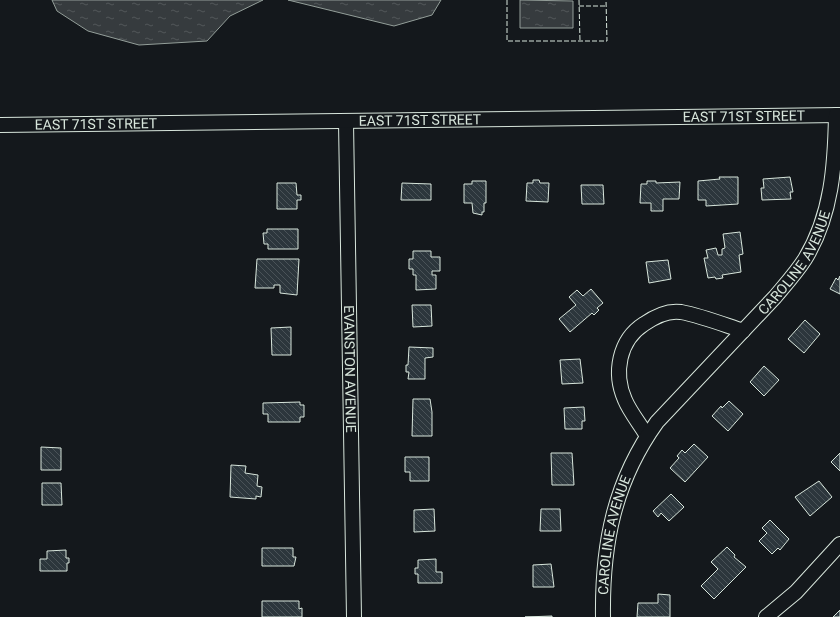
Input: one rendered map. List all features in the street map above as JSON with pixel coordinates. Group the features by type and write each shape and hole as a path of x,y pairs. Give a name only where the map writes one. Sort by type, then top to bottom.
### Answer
{"street":[{"name":"EAST 71ST STREET","path":"0,125 838,115"},
{"name":"CAROLINE AVENUE","path":"603,617 604,561 610,525 629,470 647,436 657,422 792,278 808,254 821,227 833,176 838,115"},
{"name":"EVANSTON AVENUE","path":"346,122 354,617"},
{"path":"647,436 624,399 618,374 622,352 635,330 649,320 666,313 681,312 742,331"},
{"path":"766,617 796,592 840,544"}],"water":[{"path":"52,0 263,0 230,16 207,41 139,45 88,31 57,11"},
{"path":"288,0 441,0 432,15 394,26"},
{"path":"520,0 573,1 573,28 520,28"}],"building":[{"path":"719,177 738,177 738,204 706,206 706,200 698,200 698,181 720,179"},
{"path":"790,177 793,192 790,192 791,199 762,200 761,188 764,188 763,179"},
{"path":"533,180 539,180 540,183 549,183 548,202 526,201 527,183 533,183"},
{"path":"472,181 486,181 486,203 484,203 484,212 482,212 482,215 473,213 472,203 464,203 464,184 472,184"},
{"path":"647,181 656,181 656,183 680,182 679,199 663,199 663,211 651,211 651,203 640,203 641,184 647,184"},
{"path":"277,183 296,183 297,195 301,195 301,200 297,200 297,209 277,209"},
{"path":"402,183 431,184 431,200 401,200"},
{"path":"581,185 603,185 604,204 582,204"},
{"path":"267,229 298,229 298,249 268,249 268,244 264,244 263,233 267,233"},
{"path":"740,232 743,254 739,255 741,272 722,275 723,278 708,278 704,258 708,258 706,250 716,248 718,255 722,255 722,249 725,248 723,234"},
{"path":"413,251 431,251 431,257 440,257 440,271 432,271 432,275 436,275 436,289 416,290 416,275 413,275 413,269 409,269 409,259 413,259"},
{"path":"257,259 299,259 297,295 280,293 280,285 274,285 274,288 255,288"},
{"path":"668,260 671,279 649,283 646,262"},
{"path":"840,276 840,294 830,289 836,278 838,280"},
{"path":"591,289 603,303 597,308 599,310 594,315 592,313 570,332 559,319 576,305 569,297 577,290 583,296"},
{"path":"412,305 431,305 432,326 413,327"},
{"path":"805,320 820,334 804,353 788,339"},
{"path":"291,327 291,355 272,355 271,328"},
{"path":"409,347 433,348 433,357 425,358 425,379 408,379 409,372 406,372 406,365 408,365"},
{"path":"580,359 583,383 562,384 560,360"},
{"path":"764,366 779,380 764,396 750,382"},
{"path":"413,399 430,399 432,412 432,436 412,436"},
{"path":"729,401 743,414 728,431 712,416 721,406 722,408"},
{"path":"300,402 300,405 304,405 304,417 300,417 300,422 268,422 268,414 263,414 263,403"},
{"path":"584,407 585,421 582,421 582,429 565,429 564,408"},
{"path":"694,444 708,457 685,482 670,468 679,458 677,456 682,450 685,453"},
{"path":"41,447 61,448 61,470 41,470"},
{"path":"551,453 572,453 574,485 552,485"},
{"path":"840,453 840,471 831,462"},
{"path":"405,457 429,457 429,481 410,481 410,472 405,472"},
{"path":"231,465 246,466 245,473 258,475 257,486 262,487 261,497 256,496 256,499 230,497"},
{"path":"819,481 832,497 810,516 795,497"},
{"path":"42,483 61,483 62,505 42,505"},
{"path":"671,494 684,507 669,521 661,513 658,517 653,511"},
{"path":"434,509 435,531 414,532 414,510"},
{"path":"541,509 560,509 561,531 540,531"},
{"path":"770,520 789,539 780,550 778,548 772,554 759,541 767,533 762,528"},
{"path":"727,547 735,555 734,557 746,567 714,599 701,586 718,569 711,562"},
{"path":"262,548 293,548 293,557 296,557 294,566 262,566"},
{"path":"66,550 66,558 69,558 69,563 67,563 67,571 40,571 40,559 47,559 47,551"},
{"path":"436,559 436,572 442,572 442,583 418,583 418,574 415,574 415,568 418,568 418,560"},
{"path":"551,564 554,587 533,587 533,565"},
{"path":"658,594 670,595 670,617 637,617 638,603 658,603"},
{"path":"262,601 299,601 299,609 302,608 302,617 262,617"},
{"path":"840,610 840,617 833,617"},
{"path":"552,616 552,617 525,617"}],"fence":[{"path":"507,0 507,41 607,41 606,0"},
{"path":"579,0 580,41"},
{"path":"579,6 606,6"}]}
